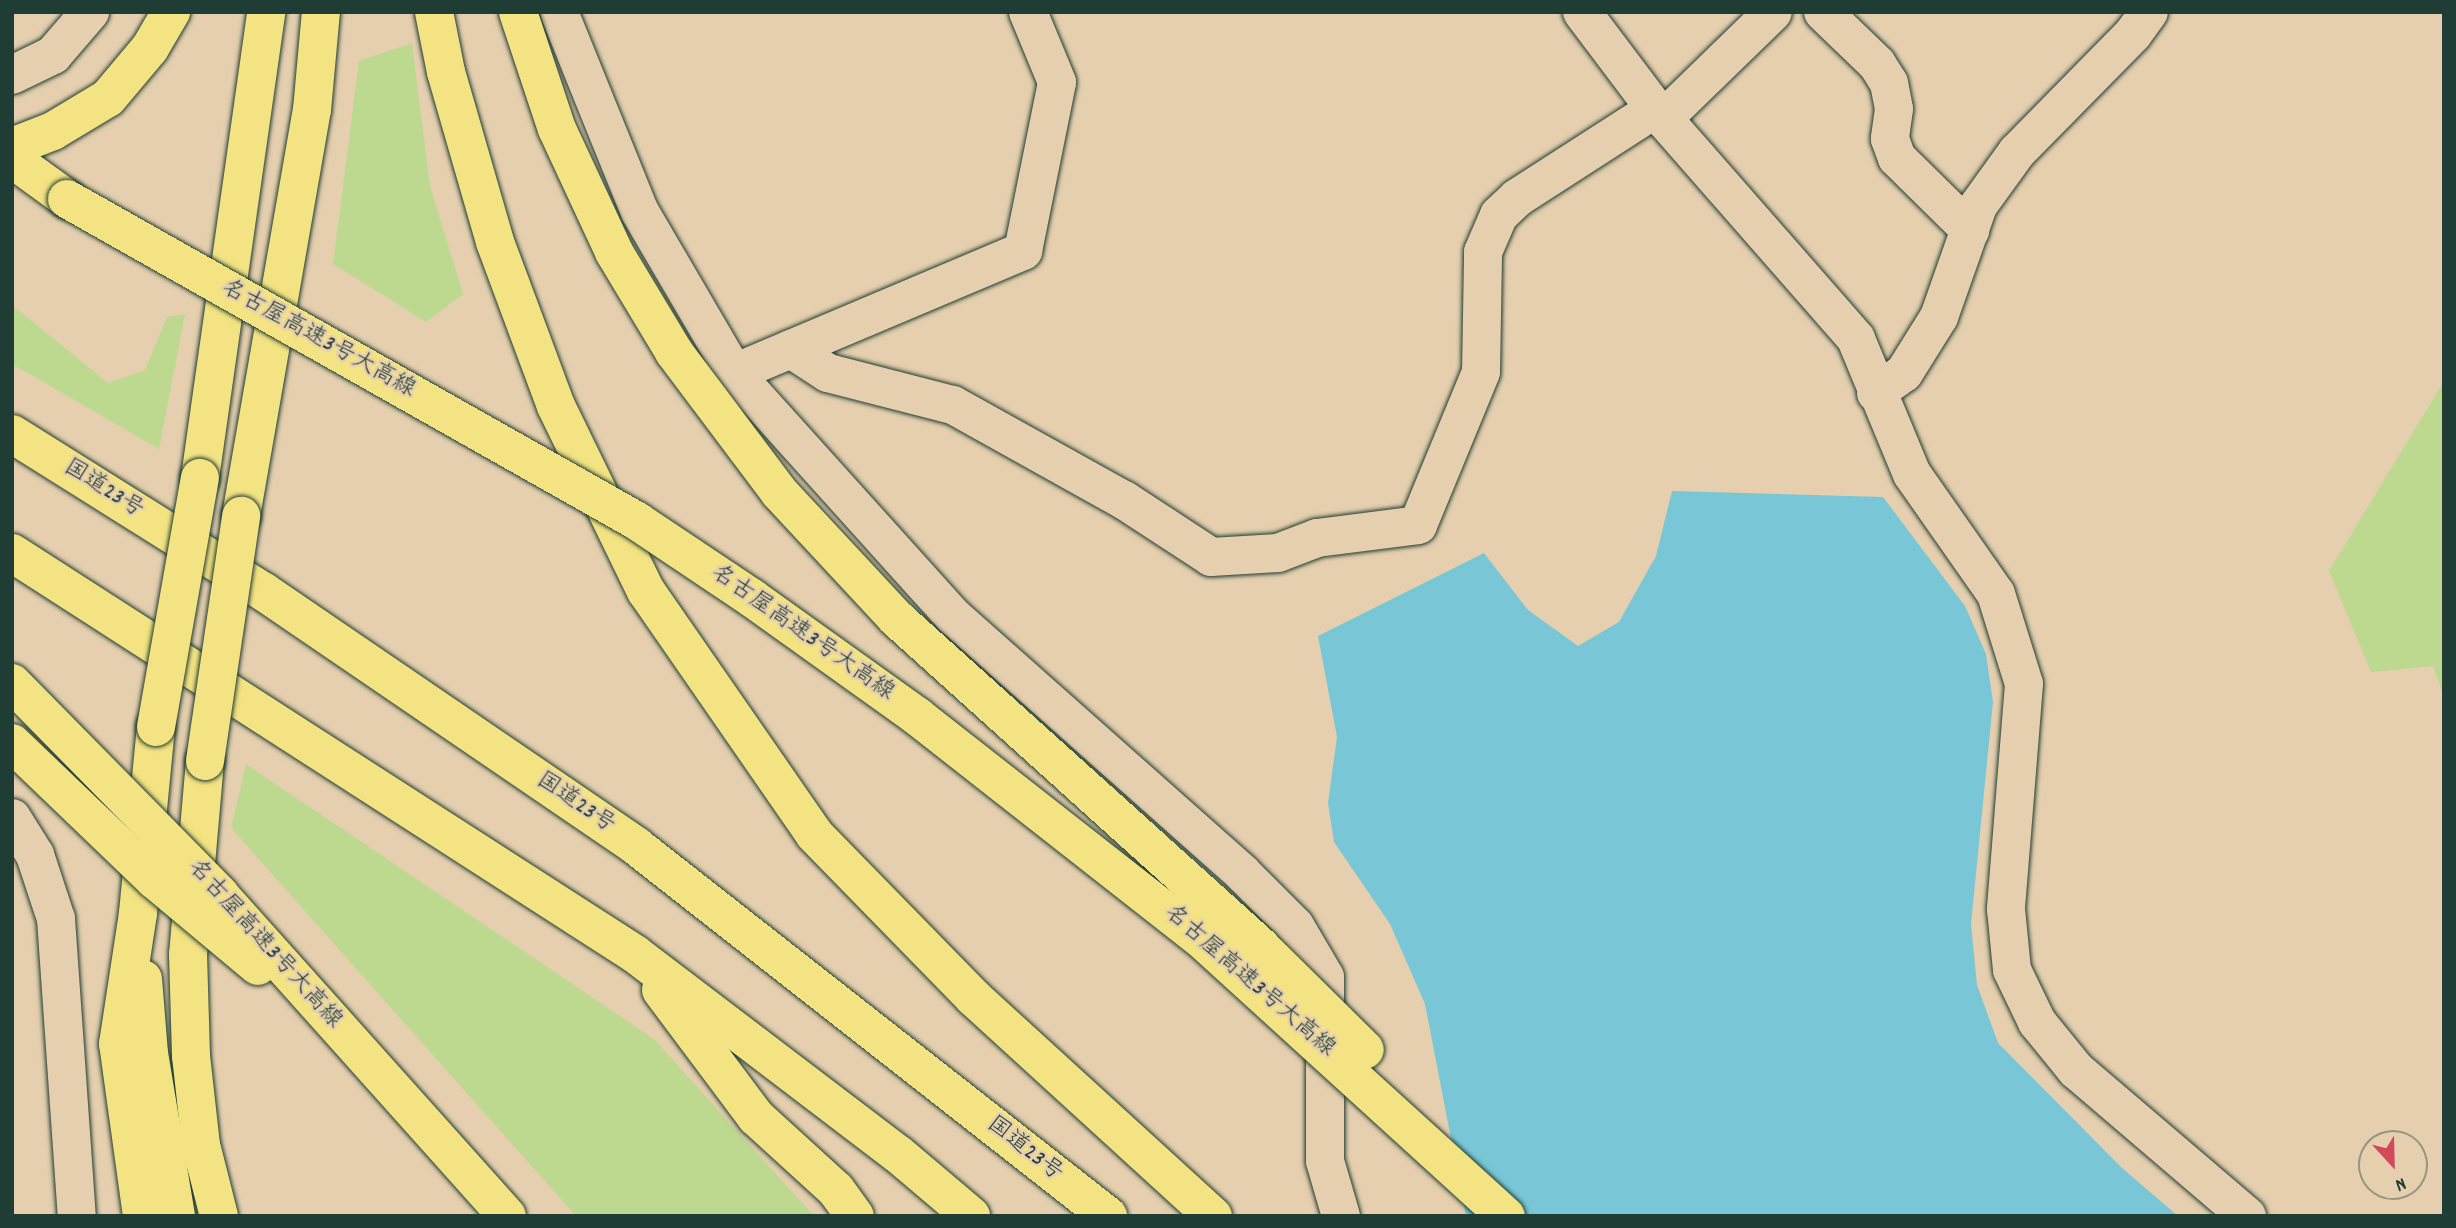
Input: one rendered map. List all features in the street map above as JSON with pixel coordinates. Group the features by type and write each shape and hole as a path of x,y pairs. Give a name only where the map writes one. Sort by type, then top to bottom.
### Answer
{"highway":[{"path":"12,147 53,131 107,98 150,48 171,12"},
{"path":"142,1216 118,1044 138,913 156,727 200,478 265,12"},
{"path":"219,1216 201,1145 191,1056 188,954 205,761 241,516 312,110 321,12"},
{"path":"434,12 446,72 495,242 556,406 646,591 814,834 973,997 1213,1216"},
{"path":"518,12 557,129 614,252 674,352 779,492 896,618 1261,947 1429,1113 1518,1216"},
{"path":"12,159 67,199"},
{"name":"名古屋高速3号大高線","path":"12,175 67,199 625,514 752,598 1000,779 1199,937 1506,1216"},
{"name":"国道23号","path":"12,434 264,592 636,846 1108,1216"},
{"path":"12,553 635,954 898,1154 971,1216"},
{"name":"名古屋高速3号大高線","path":"12,682 219,894 507,1216"},
{"path":"12,743 155,880 365,1055"},
{"path":"138,913 149,1053 176,1216"},
{"path":"635,954 756,1117 836,1190 855,1216"}],"street":[{"path":"12,75 53,55 90,12"},
{"path":"734,373 1023,251 1057,82 1028,12"},
{"path":"1582,12 1659,114 1856,339 1876,393 1912,474 1996,594 2024,684 2006,909 2012,970 2036,1022 2076,1070 2247,1216"},
{"path":"791,349 828,373 953,405 1124,500 1211,557 1278,553 1317,538 1418,525 1481,372 1483,252 1499,215 1517,198 1659,114 1773,12"},
{"path":"1823,12 1877,64 1889,83 1894,109 1890,139 1897,158 1970,230"},
{"path":"1876,393 1904,373 1940,317 1978,206 2017,152 2133,34 2148,12"},
{"path":"561,13 640,212 734,373 954,617 1242,873 1295,926 1325,977 1325,1161 1341,1216"},
{"path":"12,818 35,855 56,919 77,1216"}],"green space":[{"path":"412,43 430,186 463,294 426,322 333,264 359,61"},
{"path":"12,305 108,383 145,370 167,317 185,314 159,449 12,364"},
{"path":"2444,381 2444,697 2433,666 2371,672 2329,571"},
{"path":"246,764 654,1039 814,1216 576,1216 231,828"}],"water":[{"path":"1672,491 1883,497 1965,606 1986,654 1993,702 1971,924 1977,985 1998,1043 2122,1168 2178,1216 1466,1216 1425,1004 1390,924 1334,842 1328,803 1337,737 1318,636 1484,553 1528,610 1578,646 1619,622 1656,556"}]}
